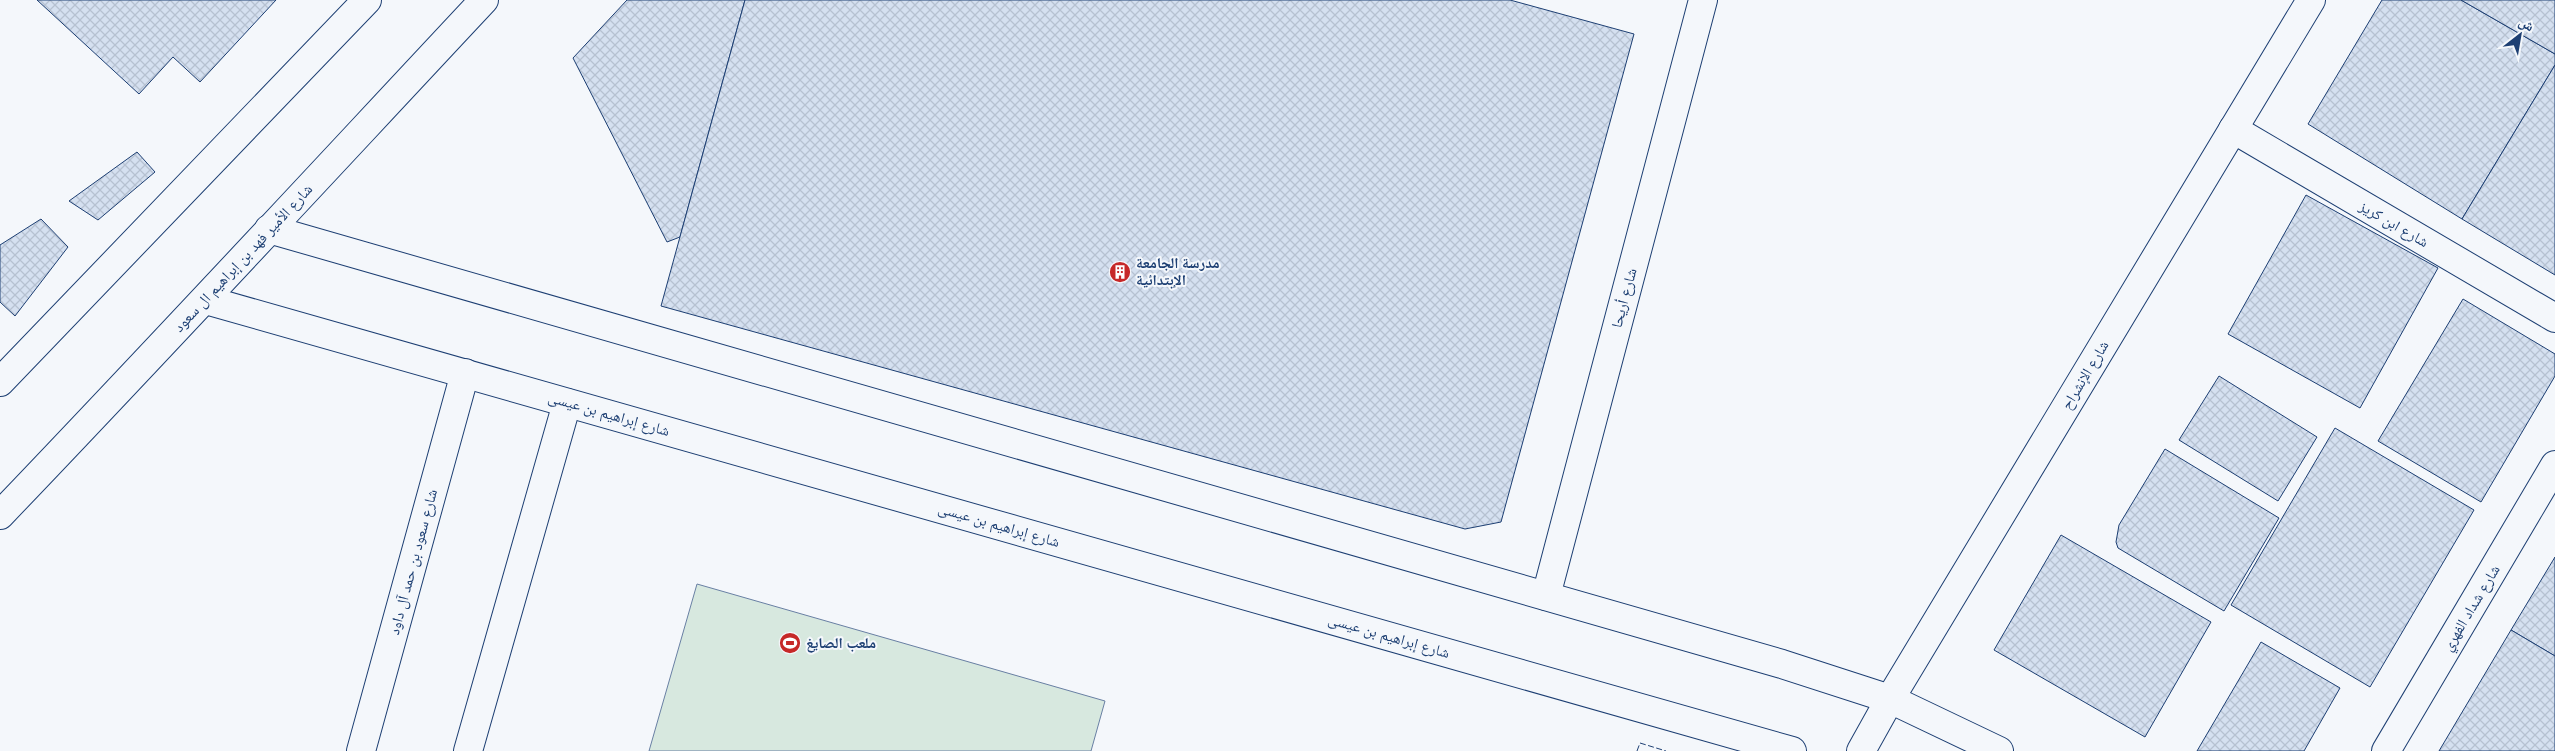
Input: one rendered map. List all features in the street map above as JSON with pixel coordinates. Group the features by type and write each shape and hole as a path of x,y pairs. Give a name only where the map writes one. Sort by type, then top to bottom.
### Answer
{"street":[{"path":"0,382 367,0"},
{"name":"شارع الأمير فهد بن إبراهيم ال سعود","path":"0,515 206,300 268,229 484,0"},
{"name":"شارع أريحا","path":"1546,596 1703,0"},
{"name":"شارع الإنشراح","path":"1861,751 1890,699 2311,0"},
{"name":"شارع ابن كريز","path":"2233,130 2555,318"},
{"path":"268,229 1782,664 1890,699 2000,751"},
{"name":"شارع إبراهيم بن عيسى","path":"206,300 1792,751"},
{"name":"شارع سعود بن حمد آل داود","path":"361,751 465,374"},
{"path":"468,751 567,403"},
{"name":"شارع شداد الفهري","path":"2386,751 2555,465"}],"shaded area":[{"name":"ملعب الصايغ","path":"697,584 1105,701 1091,751 649,751"}],"building":[{"path":"37,0 276,0 200,82 173,57 139,94"},
{"path":"627,0 745,0 680,237 667,242 573,58"},
{"name":"مدرسة الجامعة الإبتدائية","path":"745,0 1510,0 1634,34 1501,522 1465,529 661,306"},
{"path":"2382,0 2461,0 2555,54 2555,65 2462,219 2308,124"},
{"path":"2461,0 2555,0 2555,54"},
{"path":"2555,65 2555,275 2462,219"},
{"path":"137,152 155,172 98,220 69,201"},
{"path":"2306,195 2438,268 2360,408 2228,334"},
{"path":"41,219 68,247 15,316 0,302 0,245"},
{"path":"2463,299 2555,354 2555,376 2481,502 2378,441"},
{"path":"2219,376 2317,437 2278,501 2179,440"},
{"path":"2335,428 2474,510 2370,687 2231,605"},
{"path":"2165,449 2279,518 2224,611 2118,548 2116,542 2119,525"},
{"path":"2061,535 2211,622 2145,737 1994,650"},
{"path":"2555,557 2555,656 2511,630"},
{"path":"2511,630 2555,656 2555,751 2439,751"},
{"path":"2261,642 2340,688 2304,751 2197,751"}],"fence":[{"path":"1637,751 1640,743 1666,751"}],"place":[{"name":"مدرسة الجامعة الإبتدائية","path":"1120,272"},
{"name":"ملعب الصايغ","path":"790,643"}]}
